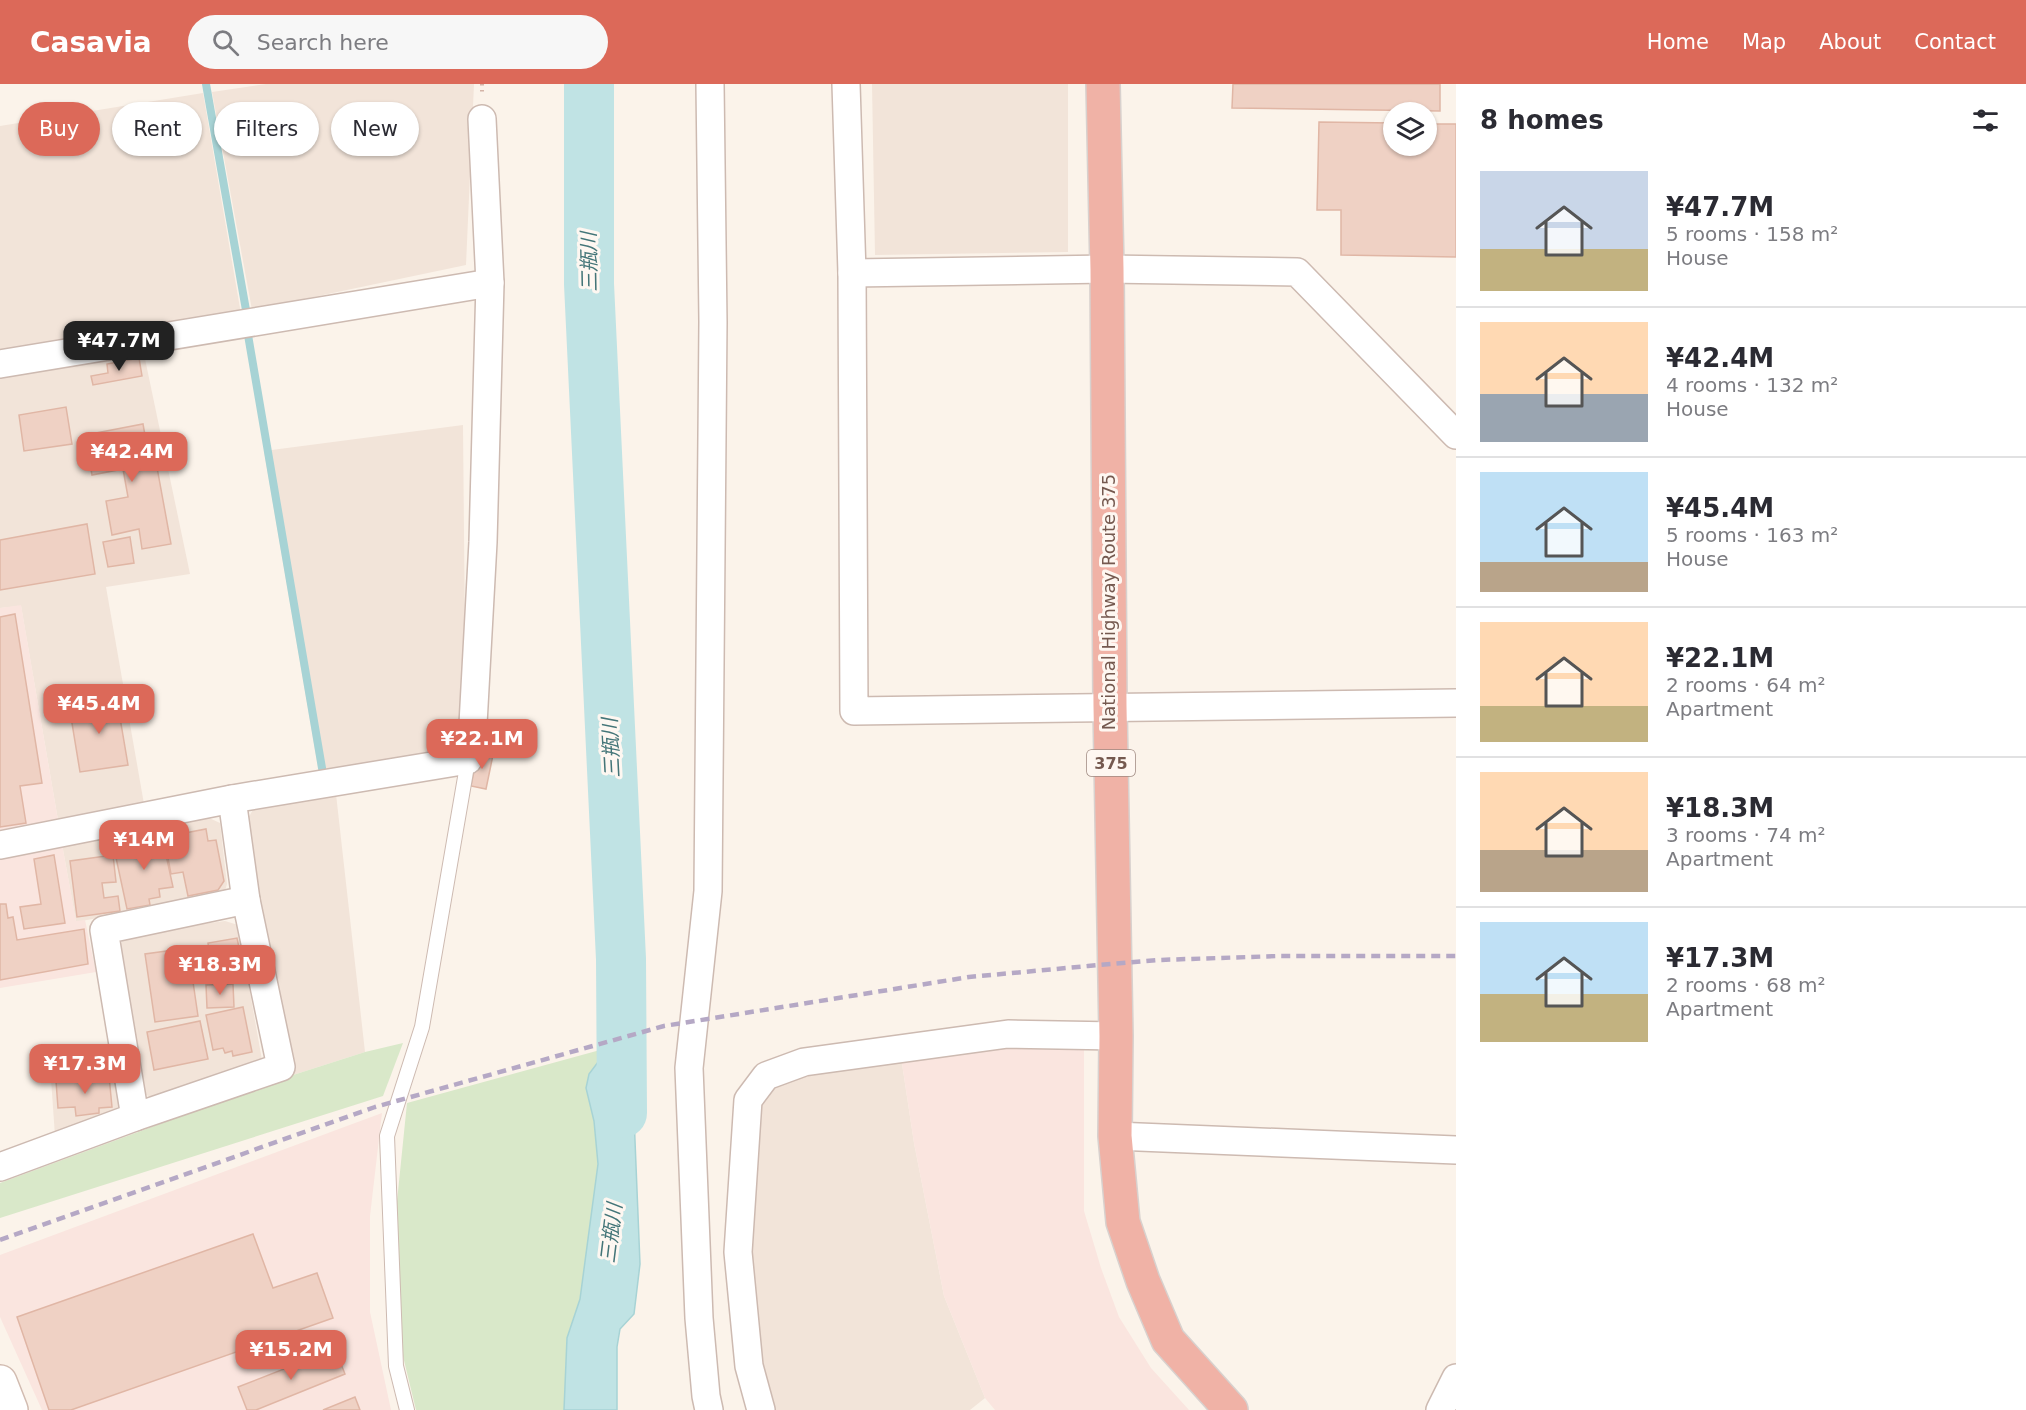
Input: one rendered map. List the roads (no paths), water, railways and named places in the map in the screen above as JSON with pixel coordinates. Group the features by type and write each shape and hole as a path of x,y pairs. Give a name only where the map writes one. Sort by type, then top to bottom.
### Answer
{"highway":[{"name":"National Highway Route 375","path":"1103,84 1116,1036 1115,1136 1123,1222 1146,1289 1168,1340 1231,1410"}],"main road":[{"path":"0,1382 11,1410"}],"street":[{"path":"710,84 713,334 708,891 689,1068 699,1318 706,1396 710,1410"},
{"path":"846,84 852,273 854,711 1456,703"},
{"path":"0,845 232,799 468,760 473,724 483,542 490,283 482,119"},
{"path":"852,273 1107,269 1297,272 1456,435"},
{"path":"0,364 490,283"},
{"path":"0,1167 135,1117 281,1067 246,900 232,799"},
{"path":"135,1117 104,930 246,900"},
{"path":"761,1410 749,1366 738,1252 748,1100 766,1076 804,1062 1008,1034 1116,1036"},
{"path":"1115,1136 1456,1150"},
{"path":"1440,1410 1456,1378"}],"lane":[{"path":"407,1410 396,1366 387,1136 422,1027 468,760"}],"water":[{"path":"631,1042 640,1264 634,1314 620,1329 617,1347 617,1410 564,1410 567,1338 580,1299 598,1164 594,1121 586,1088 589,1074 598,1062 609,1057 611,1047"}],"waterway":[{"path":"206,84 246,310"},
{"name":"三瓶川","path":"589,84 589,284 621,959 622,1113"},
{"path":"248,335 322,768"}],"railway":[{"path":"0,1240 375,1107 664,1026 969,977 1088,966 1159,960 1279,956 1456,956"}]}
